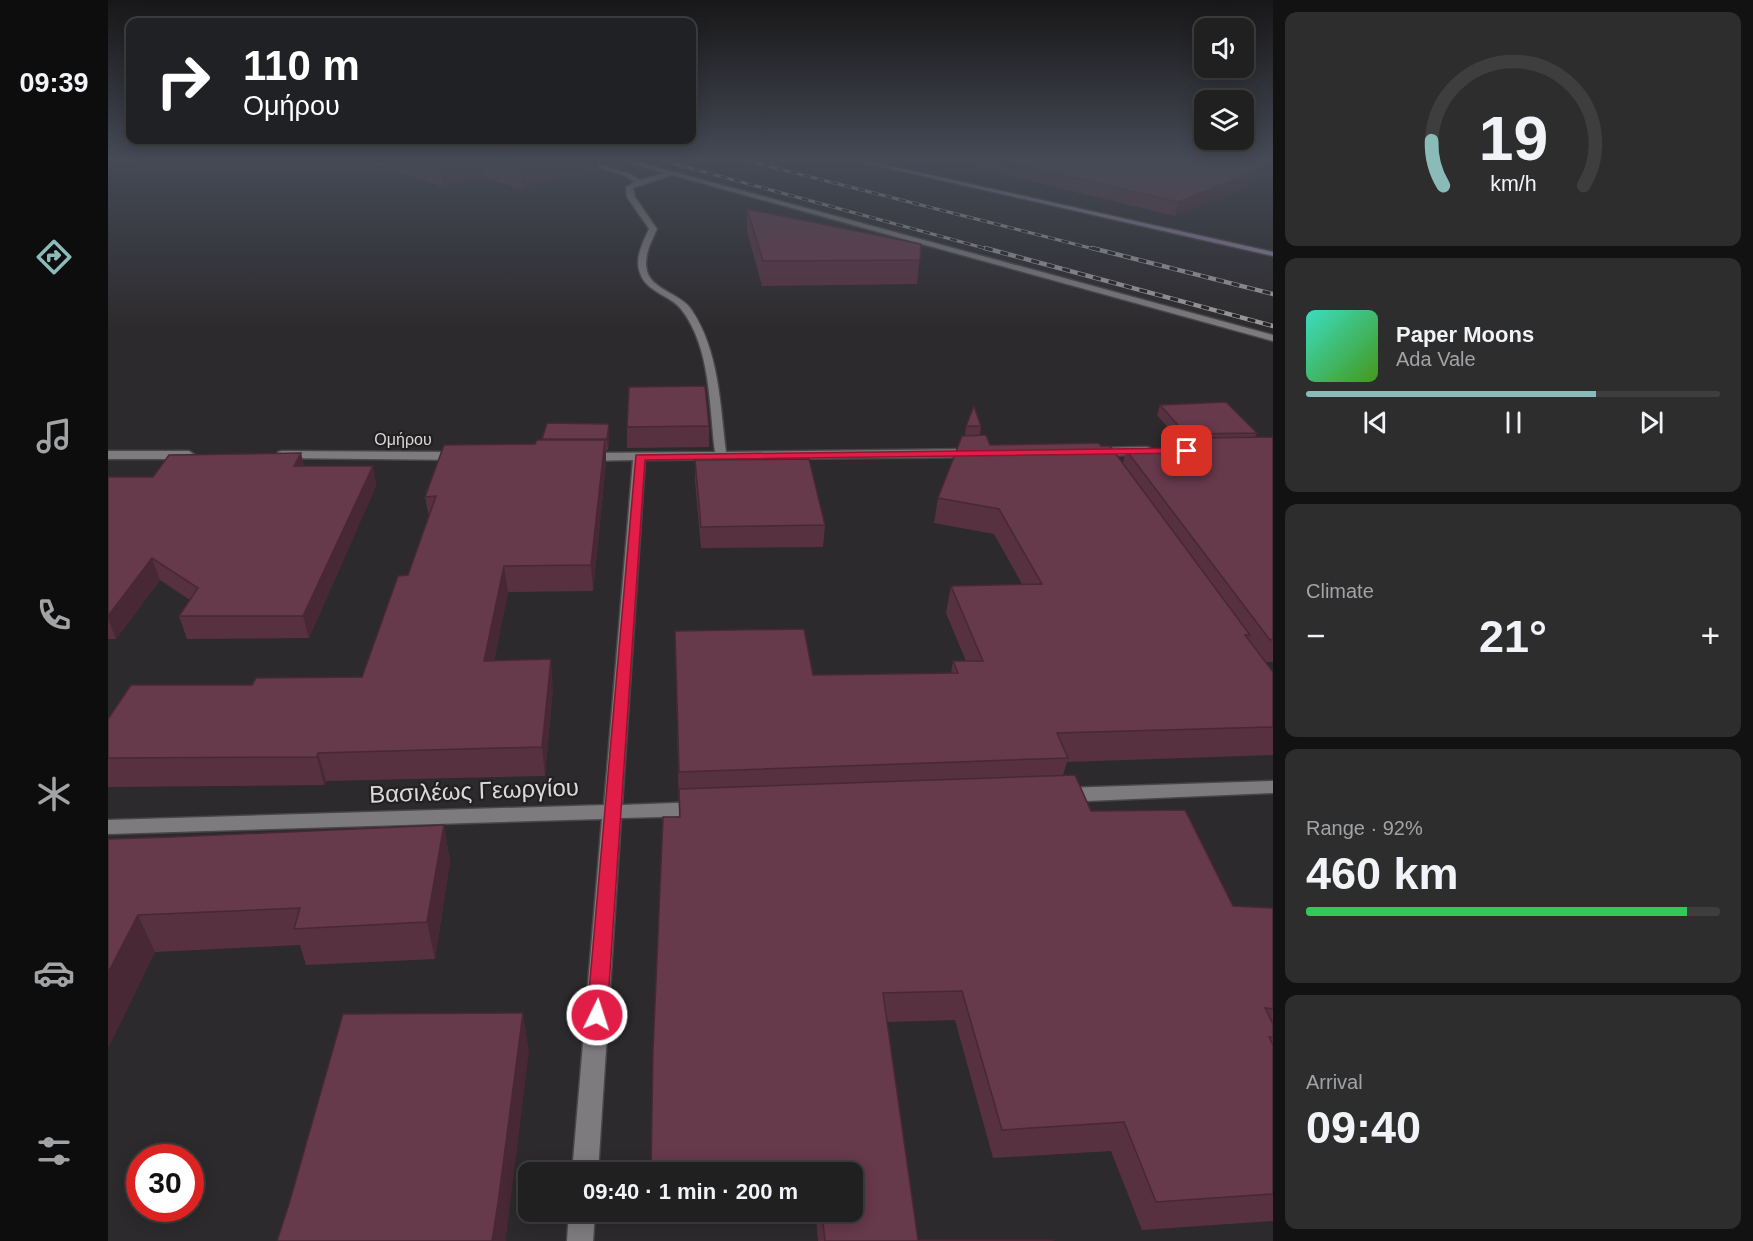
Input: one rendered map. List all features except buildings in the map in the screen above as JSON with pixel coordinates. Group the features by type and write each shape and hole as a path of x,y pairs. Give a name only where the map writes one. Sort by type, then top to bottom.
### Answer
{"main road":[{"path":"1104,216 1273,254"}],"street":[{"path":"644,216 653,229 642,260 645,276 656,286 676,297 696,323 705,347 721,456"},
{"path":"829,216 1273,338"},
{"path":"1077,452 1104,457 1158,451"},
{"path":"568,457 994,453"},
{"path":"110,457 198,455"},
{"name":"Ομήρου","path":"269,455 472,456"},
{"path":"586,1162 639,457"},
{"path":"1049,796 1273,787"},
{"name":"Βασιλέως Γεωργίου","path":"108,827 719,808"},
{"path":"580,1241 581,1222"}],"railway":[{"path":"866,216 991,250"},
{"path":"964,216 1098,250"},
{"path":"985,248 1273,326"},
{"path":"1092,248 1273,294"}],"route":[{"path":"597,1015 639,457 1187,451"}]}
